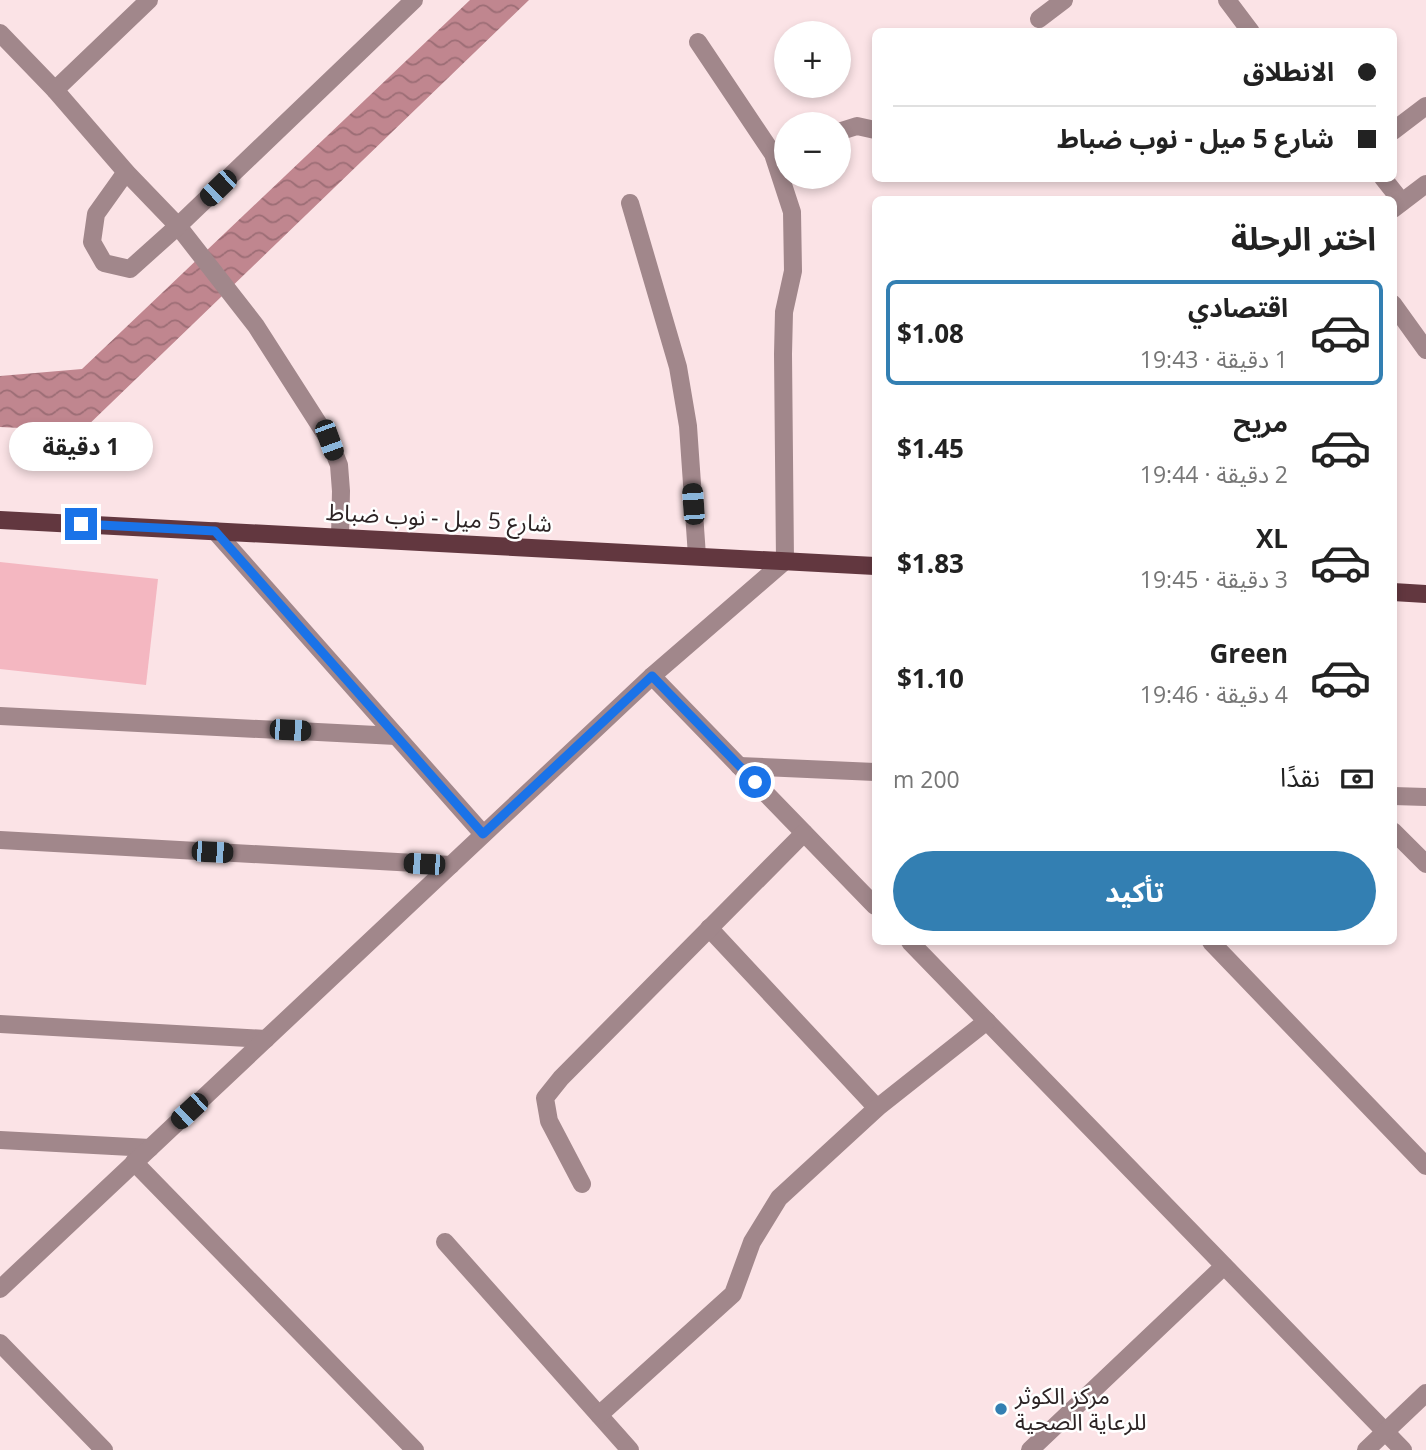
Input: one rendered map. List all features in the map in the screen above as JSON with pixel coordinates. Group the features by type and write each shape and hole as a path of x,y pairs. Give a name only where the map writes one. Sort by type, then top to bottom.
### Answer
{"main road":[{"name":"شارع 5 ميل - نوب ضباط","path":"0,520 872,566"},
{"path":"1397,592 1426,594"}],"street":[{"path":"55,90 149,0"},
{"path":"127,172 96,214 92,242 104,263 130,269 414,0"},
{"path":"1039,19 1064,0"},
{"path":"1227,0 1248,28"},
{"path":"0,33 178,226 256,326 329,440 339,465 340,537"},
{"path":"698,42 774,144"},
{"path":"1397,128 1426,106"},
{"path":"851,128 857,126 872,129"},
{"path":"1398,205 1426,184"},
{"path":"0,1289 652,676 785,561 784,312 793,271 792,212 787,189"},
{"path":"630,203 678,368 688,426 697,556"},
{"path":"1397,310 1426,351"},
{"path":"215,531 483,834"},
{"path":"652,676 872,903"},
{"path":"0,716 396,736"},
{"path":"738,766 872,772"},
{"path":"1397,796 1426,797"},
{"path":"582,1184 549,1121 545,1098 561,1077 804,833"},
{"path":"1397,835 1426,864"},
{"path":"0,840 451,865"},
{"path":"709,928 877,1108"},
{"path":"913,945 1403,1450"},
{"path":"1214,945 1426,1166"},
{"path":"599,1415 733,1294 752,1242 779,1198 877,1108 987,1021"},
{"path":"0,1024 266,1039"},
{"path":"0,1140 150,1148"},
{"path":"134,1162 415,1450"},
{"path":"444,1242 630,1450"},
{"path":"1030,1450 1224,1266"},
{"path":"0,1343 104,1450"},
{"path":"1366,1450 1426,1393"}],"shaded area":[{"path":"0,562 158,579 146,685 0,669"}],"water":[{"path":"470,0 529,0 82,431 0,427 0,376 82,369"}],"place":[{"name":"مركز الكوثر للرعاية الصحية","path":"1001,1409"}],"route":[{"path":"81,524 215,531 483,834 652,676 755,782"}]}
